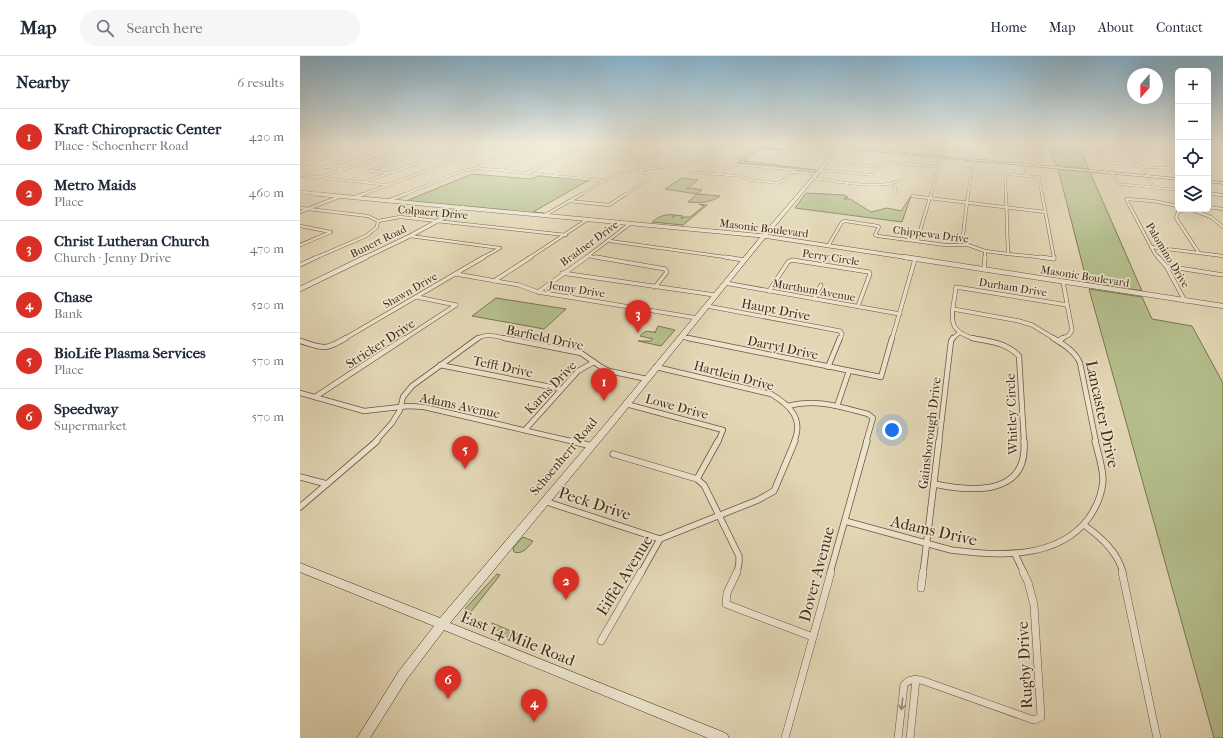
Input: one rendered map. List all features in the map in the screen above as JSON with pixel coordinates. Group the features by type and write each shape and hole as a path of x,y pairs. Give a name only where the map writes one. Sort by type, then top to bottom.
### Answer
{"main road":[{"name":"Schoenherr Road","path":"363,738 402,675 442,624 592,446 715,295 815,176"},
{"path":"1135,176 1175,179"},
{"path":"1211,182 1223,183"},
{"name":"East 14 Mile Road","path":"300,567 723,738"}],"street":[{"path":"305,176 388,185"},
{"path":"317,178 324,176"},
{"path":"364,182 383,176"},
{"path":"355,197 412,176"},
{"path":"390,200 450,176"},
{"path":"552,176 604,181"},
{"path":"578,178 582,176"},
{"path":"545,215 614,176"},
{"path":"568,201 610,204 650,178 650,176"},
{"path":"742,176 751,180 777,182 784,180 790,176"},
{"path":"815,176 868,184 888,183 902,178 903,176"},
{"path":"917,241 936,176"},
{"path":"968,245 963,239 971,176"},
{"path":"1006,176 1008,254"},
{"path":"912,196 1045,212 1039,177 1031,176"},
{"path":"1113,176 1116,182 1120,184 1175,190"},
{"path":"1149,178 1154,188"},
{"path":"888,183 896,189 896,193"},
{"name":"Masonic Boulevard","path":"300,192 764,236 1223,306"},
{"path":"1211,193 1223,194"},
{"path":"300,212 341,196"},
{"name":"Palomino Drive","path":"1175,206 1126,199 1156,257 1166,266 1185,301"},
{"name":"Bunert Road","path":"300,289 410,236 463,207"},
{"path":"1211,207 1223,209"},
{"name":"Colpaert Drive","path":"300,208 368,216 378,221 397,217 566,235"},
{"name":"Chippewa Drive","path":"828,246 843,221 877,225 879,227 876,236 948,246 968,245 985,252 1054,259 1045,212"},
{"path":"1179,212 1177,213 1176,218 1199,254"},
{"path":"1198,212 1211,217 1223,227"},
{"path":"494,282 588,219"},
{"path":"300,265 366,236 377,227 378,221"},
{"name":"Bradner Drive","path":"538,292 562,273 610,241 631,223"},
{"path":"300,226 331,232 300,245"},
{"name":"Shawn Drive","path":"300,341 329,347 500,248 410,236"},
{"path":"610,241 744,260"},
{"path":"1151,247 1223,256"},
{"path":"984,270 985,252"},
{"path":"588,256 665,269 667,272 666,275 655,287"},
{"path":"900,314 914,259"},
{"name":"Perry Circle","path":"769,291 788,262 792,260 869,272 870,274 858,306"},
{"path":"1166,266 1223,275"},
{"path":"562,273 715,295"},
{"name":"Jenny Drive","path":"456,274 494,282 518,285 538,292 697,318"},
{"path":"1058,340 1069,335 1072,330 1063,282"},
{"name":"Murthum Avenue","path":"725,283 900,314"},
{"path":"814,299 821,285"},
{"name":"Durham Drive","path":"953,309 956,287 1068,305"},
{"name":"Stricker Drive","path":"315,397 456,306 417,297"},
{"name":"Haupt Drive","path":"707,306 841,332 842,334 828,367"},
{"path":"953,309 952,324 959,333"},
{"name":"Lancaster Drive","path":"953,309 1026,322 1058,340 1073,352 1080,363 1101,466 1102,479 1099,499 1094,512 1084,525"},
{"name":"Darryl Drive","path":"682,337 881,377 900,314"},
{"name":"Gainsborough Drive","path":"921,588 951,341 954,336 959,333"},
{"name":"Whitley Circle","path":"934,484 961,489 977,489 997,485 1018,472 1024,459 1025,452 1019,356 1015,351 1004,345 974,339 959,333"},
{"name":"Barfield Drive","path":"440,364 481,336 487,335 577,353 590,358 608,371 647,379"},
{"name":"Karns Drive","path":"525,430 581,368 594,362"},
{"path":"300,507 380,439 392,423 403,397 412,386 440,364"},
{"name":"Tefft Drive","path":"440,364 561,389"},
{"name":"Hartlein Drive","path":"656,367 764,392 778,398 788,406"},
{"path":"788,406 811,401 837,406 849,371"},
{"name":"Adams Avenue","path":"300,392 372,411 400,407 424,407 592,446"},
{"name":"Lowe Drive","path":"626,404 723,430 723,433 697,479"},
{"name":"Eiffel Avenue","path":"600,641 660,539 766,496 774,491 798,433 796,418 788,406"},
{"name":"Dover Avenue","path":"785,738 873,420 872,416 868,414 837,406"},
{"path":"613,454 697,479 704,485 739,556 740,564 726,598 726,604 813,637"},
{"path":"300,477 327,484"},
{"name":"Peck Drive","path":"544,502 660,539"},
{"name":"Adams Drive","path":"845,521 926,544 968,553 1014,554 1056,543 1068,537 1084,525"},
{"path":"1084,525 1105,541 1117,556 1121,565 1157,738"},
{"name":"Rugby Drive","path":"916,679 1031,719 1038,720 1041,717 1034,605 1028,582 1014,554"},
{"path":"898,738 904,685 908,681 916,679 910,738"}],"green space":[{"path":"468,176 494,176 531,179 538,176 589,180 533,212 544,213 542,214 406,201"},
{"path":"1060,176 1092,176 1142,291 1087,282"},
{"path":"682,178 698,180 686,189 691,188 702,190 697,194 665,189"},
{"path":"806,193 844,195 848,197 844,199 850,199 871,212 887,208 901,211 911,196 902,222 795,208"},
{"path":"697,194 720,196 709,201 688,202"},
{"path":"699,204 707,205 683,225 652,222 665,215 675,215 672,218 676,215 683,216 681,219 684,217 690,217 704,206"},
{"path":"1089,289 1142,297 1152,319 1192,326 1223,383 1223,738 1214,738"},
{"path":"496,298 566,309 544,329 472,316"},
{"path":"658,326 675,330 661,346 638,341 651,341 653,339 640,336 649,331 655,333"},
{"path":"523,537 533,541 523,551 517,553 514,552 513,548"},
{"path":"497,574 500,575 470,613 464,610"},
{"path":"492,623 523,636 519,641 514,642 493,627"}],"place":[{"name":"Christ Lutheran Church","path":"638,333"},
{"name":"Kraft Chiropractic Center","path":"604,401"},
{"name":"BioLife Plasma Services","path":"465,469"},
{"name":"Metro Maids","path":"566,600"},
{"name":"Speedway","path":"448,699"},
{"name":"Chase","path":"534,722"}]}
